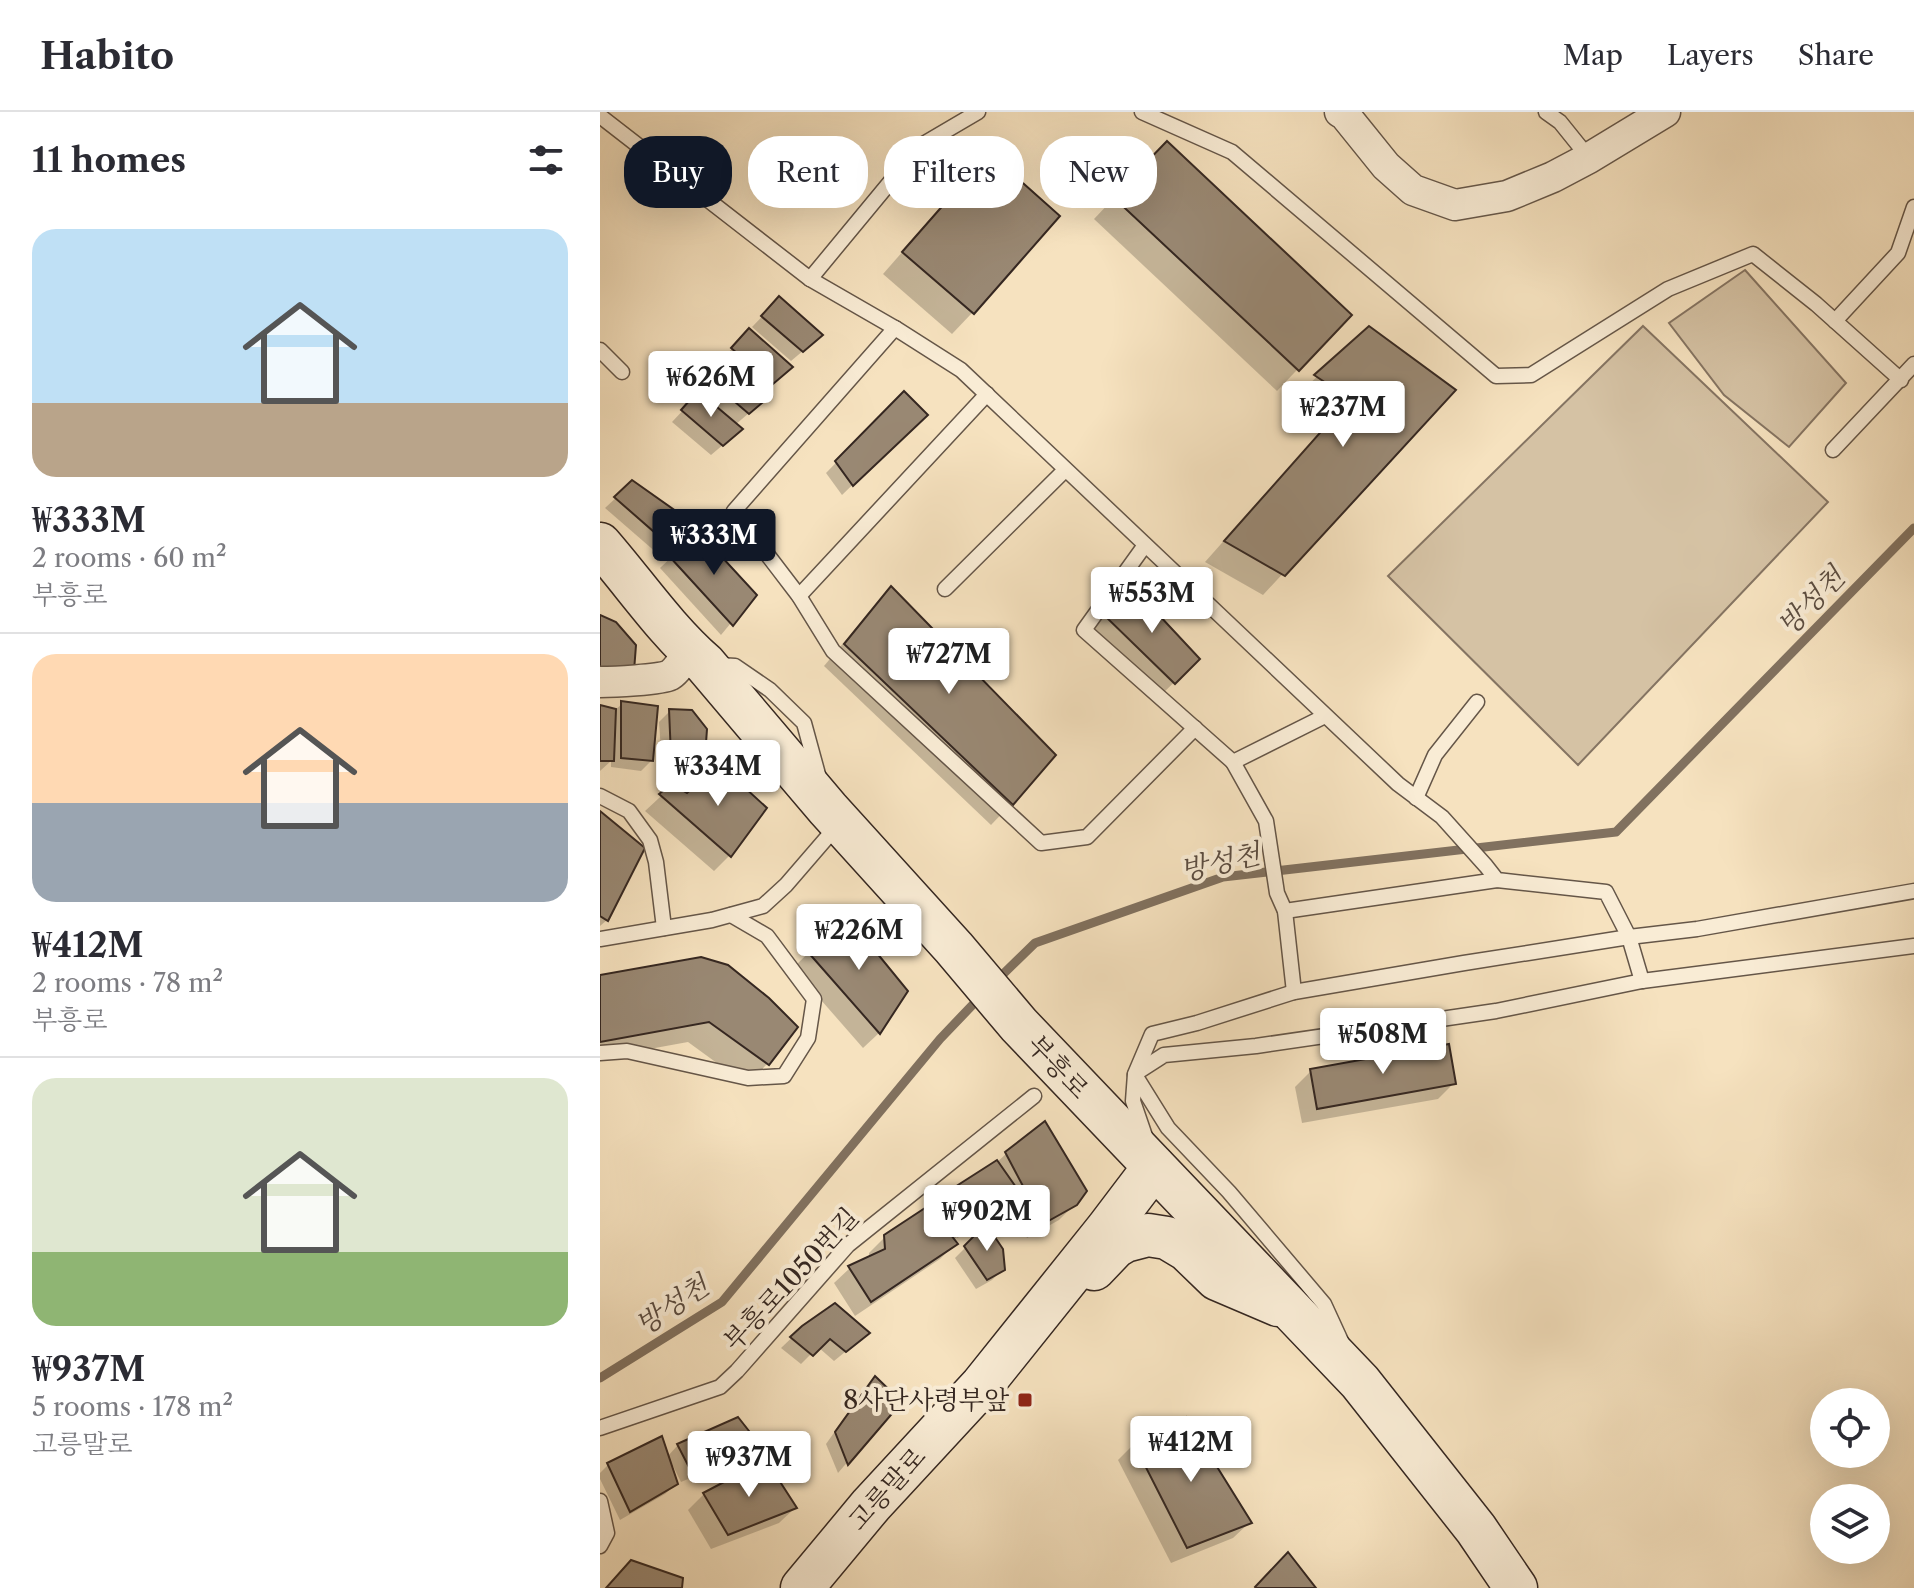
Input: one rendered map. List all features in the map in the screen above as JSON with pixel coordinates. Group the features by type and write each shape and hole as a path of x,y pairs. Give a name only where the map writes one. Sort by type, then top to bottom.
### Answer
{"main road":[{"name":"부흥로","path":"600,544 1019,1025 1360,1382 1476,1529 1516,1588"},
{"name":"고릉말로","path":"802,1588 871,1505 982,1385 1154,1167"},
{"path":"982,1385 1115,1247 1148,1235 1167,1238 1187,1250 1217,1279 1293,1311"}],"street":[{"path":"1340,112 1386,166 1413,190 1455,205 1507,196 1553,177 1665,112"},
{"path":"600,682 669,675 681,663 697,657"}],"lane":[{"path":"810,279 920,146 978,112"},
{"path":"1142,112 1232,152 1496,376 1531,375 1668,289 1753,254 1901,380"},
{"path":"1546,112 1560,122 1589,158"},
{"path":"600,116 810,279 961,370 1398,784 1442,817 1497,880"},
{"path":"1835,321 1898,253 1914,207"},
{"path":"895,328 734,511 799,596 833,651 1041,843 1087,837 1195,728"},
{"path":"600,350 622,372"},
{"path":"1833,450 1914,364"},
{"path":"799,596 987,394"},
{"path":"945,589 1065,470"},
{"path":"1145,545 1084,630 1233,762 1266,821 1277,893 1285,911 1294,992"},
{"path":"1416,798 1435,755 1477,702"},
{"path":"1233,762 1325,716"},
{"path":"600,796 629,811 650,840 656,862 664,928"},
{"path":"600,939 731,915 763,906 786,885 830,834 835,816"},
{"path":"1285,911 1497,880 1606,892 1629,937 1642,981"},
{"path":"1154,1167 1133,1101 1135,1074 1152,1034 1294,992 1629,937 1697,929 1914,891"},
{"path":"600,1053 627,1051 748,1078 784,1076 808,1038 814,999 767,936 731,915"},
{"path":"1135,1074 1164,1055 1256,1046 1496,1011 1642,981 1914,946"},
{"path":"1135,1074 1168,1128 1229,1192 1324,1304 1360,1382"},
{"name":"부흥로1050번길","path":"600,1428 720,1387 848,1245 1034,1096"},
{"path":"600,1501 607,1533 600,1546"}],"shaded area":[{"path":"1745,270 1846,383 1789,447 1724,395 1669,323"},
{"path":"1643,326 1828,502 1578,765 1388,576"}],"building":[{"path":"1167,141 1352,315 1299,371 1125,208 1157,208 1157,151"},
{"path":"1024,184 1040,198 1040,208 1051,208 1060,216 974,314 902,252 941,208 1024,208"},
{"path":"779,296 823,335 803,352 761,316"},
{"path":"1369,326 1456,390 1285,576 1224,541 1350,399 1314,375"},
{"path":"749,328 793,367 773,384 731,348"},
{"path":"725,358 769,397 749,414 707,378"},
{"path":"698,391 743,429 723,446 681,410"},
{"path":"904,391 928,415 853,486 835,461"},
{"path":"632,480 690,521 669,545 614,497"},
{"path":"697,530 757,595 733,626 669,556"},
{"path":"1130,584 1200,659 1175,684 1106,617"},
{"path":"891,586 1056,755 1013,805 844,644"},
{"path":"600,615 616,622 636,645 634,671 600,668"},
{"path":"621,701 658,706 653,761 621,758"},
{"path":"600,705 616,709 614,761 600,761"},
{"path":"669,709 692,710 707,729 705,757 671,756"},
{"path":"719,764 767,808 731,857 659,794 672,784 687,793"},
{"path":"600,811 645,848 608,921 600,916"},
{"path":"845,914 908,991 880,1034 807,951"},
{"path":"701,957 728,965 769,998 798,1027 769,1065 709,1022 600,1042 600,975"},
{"path":"1449,1044 1456,1084 1317,1109 1310,1069"},
{"path":"1045,1121 1087,1191 1077,1205 1043,1224 1005,1152"},
{"path":"997,1160 1018,1190 958,1236 933,1201"},
{"path":"928,1206 958,1244 871,1302 848,1266 885,1249 884,1235"},
{"path":"986,1224 1003,1249 1005,1270 987,1280 964,1246"},
{"path":"835,1303 870,1333 846,1352 830,1339 813,1356 790,1337"},
{"path":"875,1376 902,1402 848,1465 835,1432"},
{"path":"738,1417 760,1445 692,1473 677,1444"},
{"path":"1186,1417 1252,1523 1187,1548 1133,1442"},
{"path":"662,1436 678,1484 630,1512 607,1463"},
{"path":"766,1460 797,1508 728,1535 703,1493"},
{"path":"1288,1552 1316,1588 1256,1588 1255,1587"},
{"path":"631,1560 683,1578 682,1588 606,1588"}],"waterway":[{"name":"방성천","path":"997,980 1035,943 1223,877 1616,832 1914,528"},
{"name":"방성천","path":"600,1378 722,1302 940,1039 981,996"}],"place":[{"name":"8사단사령부앞","path":"1025,1400"}]}
